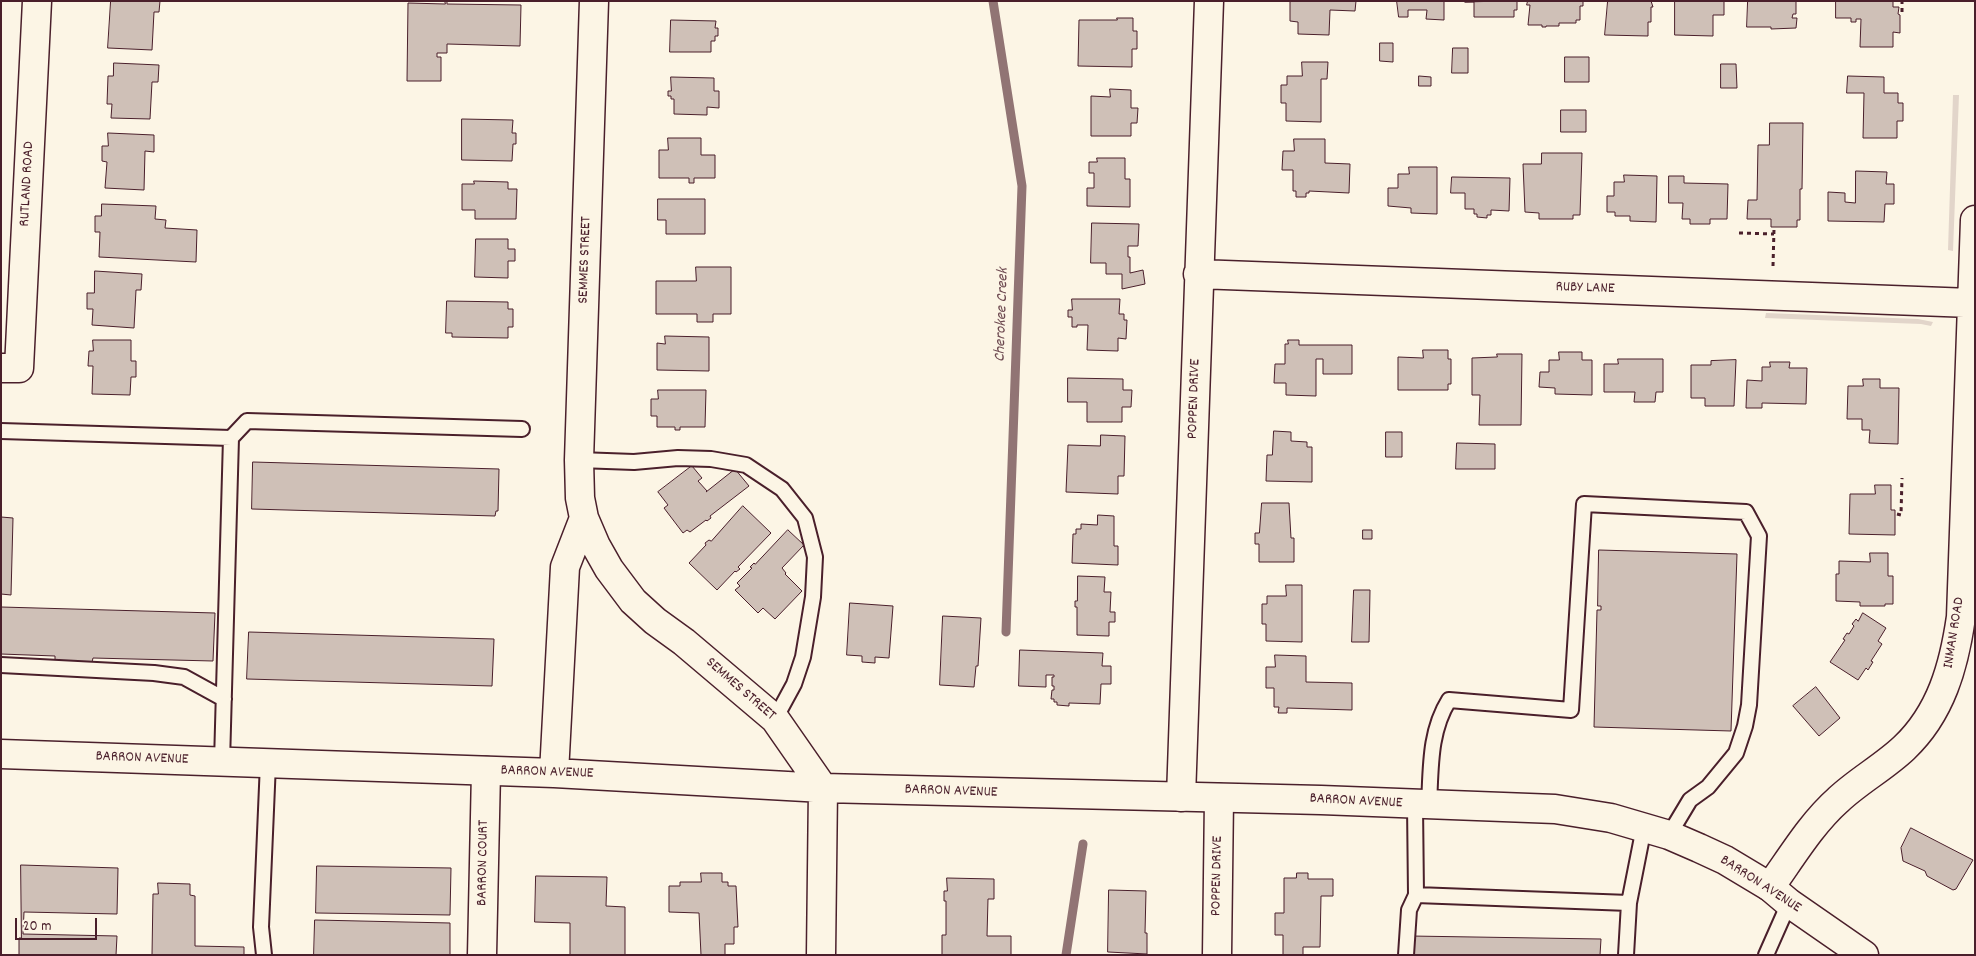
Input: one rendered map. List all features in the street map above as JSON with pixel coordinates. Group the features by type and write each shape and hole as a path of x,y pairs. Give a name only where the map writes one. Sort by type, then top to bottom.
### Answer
{"main road":[{"name":"RUTLAND ROAD","path":"10,368 36,1"},
{"name":"SEMMES STREET","path":"594,1 579,460 580,498 584,518 596,546 609,569 633,601 775,719 824,788"},
{"name":"POPPEN DRIVE","path":"1181,797 1209,1"},
{"name":"INMAN ROAD","path":"1779,895 1816,824 1838,800 1904,748 1924,726 1945,688 1968,618 1971,303 1975,220"},
{"name":"RUBY LANE","path":"1198,274 1971,303"},
{"path":"554,773 565,567 584,518"},
{"name":"BARRON AVENUE","path":"1,754 554,773 824,788 1555,809 1612,818 1656,831 1725,860 1779,895 1858,953"},
{"name":"BARRON COURT","path":"482,955 486,771"},
{"path":"820,955 824,788"},
{"name":"POPPEN DRIVE","path":"1217,955 1219,798"}],"lane":[{"path":"222,762 231,438 248,421 522,429"},
{"path":"1,431 231,438"},
{"path":"579,460 634,462 678,458 711,459 746,465 782,489 805,518 815,557 813,597 800,666 794,684 775,719"},
{"path":"1406,955 1409,910 1416,895 1422,805 1439,716 1449,700 1572,710 1584,504 1746,512 1759,536 1749,705 1744,726 1736,753 1708,787 1690,800 1656,831 1629,903 1626,955"},
{"path":"1,665 154,673 184,677 224,699"},
{"path":"264,955 260,927 268,763"},
{"path":"1416,895 1629,903"},
{"path":"1766,955 1779,895"}],"path":[{"path":"1902,1 1902,12"},
{"path":"1739,233 1774,231 1773,266"},
{"path":"1897,514 1901,515 1902,478"}],"shaded area":[{"path":"1953,95 1959,95 1953,251 1948,250"},
{"path":"1766,313 1918,319 1933,322 1931,326 1921,324 1765,318"}],"building":[{"path":"111,1 160,1 159,12 154,12 152,50 108,48"},
{"path":"445,1 447,1 447,4 521,5 520,46 447,44 447,53 437,53 437,57 441,57 441,81 407,81 408,3 445,4"},
{"path":"1356,1 1355,11 1330,10 1329,35 1298,34 1298,22 1290,21 1290,2"},
{"path":"1397,1 1444,1 1444,20 1426,19 1427,10 1408,10 1408,17 1399,17"},
{"path":"1517,1 1517,10 1514,10 1514,17 1474,17 1474,2 1465,2"},
{"path":"1528,1 1583,1 1583,6 1580,6 1580,20 1576,20 1576,23 1559,23 1559,26 1542,27 1542,25 1528,25 1530,5 1527,5"},
{"path":"1608,1 1651,1 1653,7 1651,7 1651,22 1648,22 1648,36 1605,35"},
{"path":"1675,1 1724,1 1724,15 1713,15 1713,36 1675,35"},
{"path":"1748,1 1796,1 1796,14 1793,14 1792,18 1797,18 1796,28 1771,29 1771,27 1747,27"},
{"path":"1836,1 1893,1 1893,7 1899,7 1900,33 1893,32 1893,47 1860,47 1861,19 1851,22 1851,18 1836,18"},
{"path":"1117,18 1133,18 1133,31 1137,31 1137,49 1132,49 1132,67 1078,66 1079,20 1117,20"},
{"path":"671,20 716,21 715,28 718,28 718,36 715,36 715,41 711,41 711,52 670,52"},
{"path":"1380,43 1393,43 1393,62 1380,61"},
{"path":"1453,48 1468,48 1468,73 1452,73"},
{"path":"1565,57 1589,57 1589,82 1565,82"},
{"path":"1302,62 1328,62 1327,79 1321,79 1321,122 1286,121 1286,103 1281,103 1281,85 1287,85 1287,76 1302,76"},
{"path":"114,63 159,65 158,82 152,82 150,119 111,118 112,104 107,104 108,76 113,76"},
{"path":"1721,64 1736,64 1737,88 1721,88"},
{"path":"1419,76 1431,77 1431,86 1419,86"},
{"path":"1848,76 1884,77 1884,93 1898,93 1898,103 1903,103 1903,121 1897,121 1897,138 1863,138 1864,93 1847,93"},
{"path":"671,77 714,78 714,91 719,91 719,108 707,107 707,115 674,114 674,99 668,96 668,91 671,91"},
{"path":"1110,89 1131,90 1131,108 1138,108 1137,123 1131,123 1131,136 1091,136 1091,96 1110,97"},
{"path":"1561,110 1586,110 1586,132 1561,132"},
{"path":"462,119 513,120 512,133 516,133 516,144 513,144 512,161 462,160"},
{"path":"1770,123 1803,123 1802,189 1800,189 1800,220 1797,220 1797,227 1771,227 1771,219 1747,219 1748,200 1757,200 1758,145 1769,145"},
{"path":"108,133 154,135 154,152 145,151 144,190 105,188 107,162 102,161 102,146 108,146"},
{"path":"668,138 701,138 701,155 715,155 715,178 694,178 694,183 689,183 689,178 659,178 659,150 668,150"},
{"path":"1294,139 1325,139 1325,163 1350,164 1349,193 1309,191 1309,193 1306,193 1306,197 1296,197 1296,191 1293,191 1293,170 1282,170 1283,151 1294,151"},
{"path":"1542,153 1582,153 1580,215 1573,215 1573,219 1539,219 1539,213 1525,212 1523,164 1541,164"},
{"path":"1097,158 1125,158 1125,179 1130,179 1130,207 1087,206 1087,188 1094,188 1094,173 1089,173 1089,162 1097,162"},
{"path":"1409,167 1437,167 1437,214 1411,213 1411,208 1388,206 1388,188 1398,188 1398,174 1409,174"},
{"path":"1856,171 1887,172 1886,184 1894,184 1894,204 1885,204 1884,222 1828,221 1828,192 1845,193 1845,202 1855,203"},
{"path":"1624,175 1657,176 1656,222 1630,221 1630,216 1615,216 1615,212 1607,212 1607,196 1614,196 1614,182 1624,182"},
{"path":"1669,176 1684,176 1684,183 1728,184 1727,219 1710,219 1710,224 1690,224 1690,219 1682,219 1683,203 1669,203"},
{"path":"1452,177 1510,178 1509,211 1491,210 1491,215 1487,215 1487,218 1477,217 1477,214 1474,214 1474,209 1465,209 1465,193 1451,193"},
{"path":"474,181 508,182 508,189 517,189 516,219 475,219 475,210 462,210 462,184 474,184"},
{"path":"658,199 705,199 705,234 666,234 666,220 658,220"},
{"path":"102,204 156,206 155,219 166,220 165,228 197,230 196,262 99,257 100,232 95,232 95,216 101,216"},
{"path":"1092,223 1139,224 1138,246 1128,246 1128,257 1130,257 1130,273 1143,270 1145,284 1122,289 1122,274 1106,274 1106,263 1091,263"},
{"path":"476,239 508,239 508,249 515,249 515,261 508,261 508,278 475,277"},
{"path":"696,267 731,267 731,314 713,314 713,322 697,322 697,314 656,314 656,281 696,281"},
{"path":"95,271 142,274 141,290 136,290 134,328 92,325 93,309 87,309 87,293 94,293"},
{"path":"1072,299 1120,299 1119,314 1124,314 1124,320 1127,320 1126,339 1118,338 1118,351 1087,350 1088,325 1072,327 1072,317 1068,317 1068,310 1072,310"},
{"path":"447,301 508,302 508,309 513,309 513,327 508,327 508,338 452,337 452,333 446,333"},
{"path":"665,336 709,337 709,371 657,370 657,343 665,344"},
{"path":"93,340 131,340 131,361 136,361 136,377 131,377 130,395 92,394 93,366 88,366 89,351 93,351"},
{"path":"1288,340 1299,340 1299,345 1352,345 1352,374 1323,374 1323,359 1316,359 1316,396 1286,395 1286,383 1274,383 1275,364 1285,364 1285,344 1288,344"},
{"path":"1423,350 1448,350 1448,359 1451,359 1451,384 1448,384 1448,390 1398,390 1398,357 1423,358"},
{"path":"1559,352 1582,352 1582,360 1592,360 1592,395 1555,394 1555,388 1539,387 1540,372 1549,372 1549,360 1559,360"},
{"path":"1497,354 1522,354 1521,425 1479,425 1480,395 1472,395 1472,358 1497,357"},
{"path":"1618,359 1663,359 1663,392 1656,392 1655,402 1634,402 1635,392 1604,392 1604,364 1618,364"},
{"path":"1736,360 1734,406 1705,406 1705,398 1691,398 1691,365 1711,365 1711,361"},
{"path":"1770,362 1790,362 1789,368 1807,368 1806,404 1762,403 1762,408 1746,408 1747,380 1762,381 1762,367 1770,367"},
{"path":"1068,378 1123,379 1123,390 1132,390 1131,407 1122,407 1122,422 1087,422 1087,402 1068,402"},
{"path":"1863,379 1880,379 1880,388 1899,388 1898,444 1869,443 1870,430 1862,430 1862,419 1847,419 1848,386 1863,386"},
{"path":"658,390 706,390 705,427 680,427 680,430 675,430 675,427 657,427 657,416 651,416 651,399 658,399"},
{"path":"1274,431 1291,432 1291,441 1307,442 1307,447 1312,447 1312,482 1266,481 1267,455 1272,455"},
{"path":"1386,432 1402,432 1402,457 1386,457"},
{"path":"1101,435 1125,436 1124,476 1118,476 1118,494 1066,492 1068,445 1100,446"},
{"path":"1457,443 1495,444 1495,469 1456,469"},
{"path":"253,462 499,469 498,511 496,511 495,516 252,509"},
{"path":"692,466 702,478 698,481 706,492 735,469 749,486 710,516 711,518 707,521 690,532 687,530 683,533 664,508 668,505 658,492"},
{"path":"1875,485 1891,485 1891,510 1895,510 1895,535 1849,534 1850,494 1875,494"},
{"path":"1262,503 1289,503 1291,538 1294,538 1294,562 1259,562 1259,544 1255,544 1255,533 1259,533"},
{"path":"743,506 771,533 738,567 740,569 735,571 717,590 689,563 706,545 705,543 709,540 711,541"},
{"path":"1098,515 1114,516 1114,546 1118,546 1118,565 1072,563 1073,534 1076,534 1076,529 1081,529 1081,524 1097,525"},
{"path":"1,517 13,518 11,595 1,594"},
{"path":"788,530 804,545 782,568 785,574 802,591 775,619 763,608 758,613 735,590 740,586 737,583 752,568 750,567"},
{"path":"1363,530 1372,530 1372,539 1363,539"},
{"path":"1599,550 1737,554 1731,731 1594,727 1597,610 1601,610 1601,606 1598,606"},
{"path":"1870,553 1888,553 1888,576 1893,576 1893,604 1885,604 1885,606 1860,606 1860,602 1836,601 1836,574 1839,574 1839,561 1870,562"},
{"path":"1078,576 1105,577 1104,592 1111,592 1110,612 1115,612 1115,622 1109,622 1109,636 1077,635 1077,607 1075,607 1075,601 1077,601"},
{"path":"1286,585 1302,585 1302,642 1266,641 1266,624 1262,624 1262,604 1267,604 1267,596 1286,596"},
{"path":"1354,590 1370,590 1369,642 1352,642"},
{"path":"850,603 893,606 889,658 875,657 875,663 862,662 862,656 847,655"},
{"path":"1,607 215,613 213,661 93,658 92,662 55,661 55,656 1,654"},
{"path":"1863,613 1886,628 1878,641 1882,644 1871,661 1873,662 1868,670 1866,668 1858,680 1830,662 1845,640 1843,639 1847,633 1849,634 1854,626 1852,624 1856,619 1858,621"},
{"path":"943,616 981,618 978,666 976,666 974,687 940,685"},
{"path":"249,632 494,639 492,686 247,679"},
{"path":"1020,650 1103,653 1102,666 1111,666 1111,684 1101,684 1100,704 1069,703 1069,706 1057,705 1054,699 1051,699 1052,690 1054,690 1052,677 1054,675 1046,675 1046,687 1019,686"},
{"path":"1275,655 1306,656 1306,682 1352,683 1352,710 1287,708 1287,713 1278,713 1279,707 1274,707 1274,688 1266,688 1266,667 1275,667"},
{"path":"1816,687 1840,718 1819,736 1793,706"},
{"path":"1911,828 1973,860 1956,889 1953,890 1927,876 1925,871 1903,861 1901,848"},
{"path":"21,865 118,868 117,914 24,912 23,934 117,936 116,955 19,955 19,938 21,938"},
{"path":"317,866 451,868 450,915 316,913"},
{"path":"701,873 722,873 722,882 728,882 728,886 736,886 738,927 734,927 734,944 725,944 725,955 701,955 699,913 669,912 669,886 680,886 680,882 701,882"},
{"path":"1297,873 1308,873 1308,879 1333,879 1333,896 1321,896 1320,947 1303,947 1303,955 1283,955 1283,935 1275,935 1275,913 1284,913 1284,878 1296,878"},
{"path":"536,876 607,877 606,906 625,907 625,955 570,955 570,923 535,922"},
{"path":"947,878 994,879 994,899 988,899 987,936 1011,936 1011,955 942,955 942,935 946,935 946,901 944,901 944,891 947,891"},
{"path":"158,883 190,884 190,895 195,896 195,946 244,947 244,955 152,955 153,894 158,894"},
{"path":"1109,890 1146,891 1145,933 1147,933 1147,954 1108,952"},
{"path":"315,920 450,923 450,955 314,955"},
{"path":"1410,936 1601,939 1600,955 1410,955"}],"waterway":[{"name":"Cherokee Creek","path":"993,1 1022,186 1006,632"},
{"name":"Cherokee Creek","path":"1066,955 1083,844"}]}
